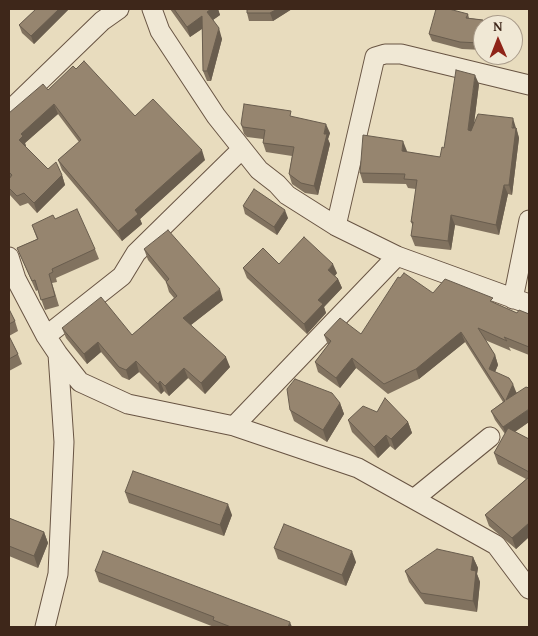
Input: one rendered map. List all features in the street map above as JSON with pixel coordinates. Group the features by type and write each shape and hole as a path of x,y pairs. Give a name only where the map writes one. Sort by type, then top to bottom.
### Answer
{"street":[{"path":"9,111 97,15 119,9"},
{"path":"152,9 160,31 216,116 259,170 277,184 287,196 336,226 397,256 521,302 529,220"},
{"path":"336,226 375,57 385,54 401,54 529,85"},
{"path":"46,336 122,276 136,253 242,149"},
{"path":"234,426 397,256"},
{"path":"9,257 16,279 46,336 80,382 128,404 234,426 358,468 415,498 496,545 526,576"},
{"path":"45,627 58,574 64,442 58,354"},
{"path":"415,498 490,438"}],"building":[{"path":"36,9 59,9 31,36 19,25"},
{"path":"174,9 211,9 207,12 219,28 207,71 203,71 202,16 187,27"},
{"path":"247,9 277,9 270,13 247,13"},
{"path":"436,9 449,9 468,14 466,18 473,19 473,43 460,42 429,34"},
{"path":"84,61 135,116 153,99 202,150 135,210 138,214 118,231 58,160 81,140 54,104 21,134 23,136 19,140 48,169 56,162 62,175 34,203 24,193 17,196 9,188 9,179 12,175 9,172 9,113 43,84 48,90 73,66 76,69"},
{"path":"456,70 475,75 468,130 471,131 478,114 513,118 512,128 516,128 509,185 504,185 496,225 451,215 448,241 411,236 417,180 404,179 405,174 360,173 363,135 403,141 402,151 440,157 442,147 444,148"},
{"path":"244,104 291,111 290,116 326,124 324,134 327,134 314,186 301,183 289,174 294,147 263,143 265,130 243,127 241,124"},
{"path":"254,189 285,210 274,227 243,206"},
{"path":"77,209 95,249 52,269 53,272 49,274 55,296 41,300 35,280 32,281 17,248 38,239 32,225 53,215 55,219"},
{"path":"168,230 220,289 183,318 226,357 201,383 184,368 165,386 160,381 158,384 136,361 126,370 119,367 98,342 84,354 62,328 101,297 132,335 177,296 166,282 169,279 144,249"},
{"path":"304,237 333,264 328,270 338,279 318,300 323,304 304,324 243,268 263,248 279,264"},
{"path":"404,273 433,293 445,279 493,298 490,301 517,313 519,310 529,314 529,347 504,337 507,341 478,328 495,355 489,369 509,378 513,384 506,400 526,387 529,388 529,409 503,427 491,411 505,401 461,332 416,369 384,384 352,358 336,378 315,362 331,341 324,335 340,318 361,334 398,277 400,278"},
{"path":"9,309 15,321 9,324"},
{"path":"9,336 18,354 9,359"},
{"path":"295,379 332,393 340,403 323,430 290,410 287,389"},
{"path":"385,398 408,422 391,439 386,435 374,447 348,420 363,406 377,412"},
{"path":"508,428 529,439 529,472 494,453"},
{"path":"133,471 228,504 220,525 125,492"},
{"path":"529,477 529,523 512,538 485,515"},
{"path":"9,518 44,532 34,556 9,546"},
{"path":"284,524 352,551 342,575 274,548"},
{"path":"437,549 473,557 471,570 476,571 473,601 421,593 405,571"},
{"path":"103,551 290,622 288,627 231,627 213,620 214,617 95,571"}]}
